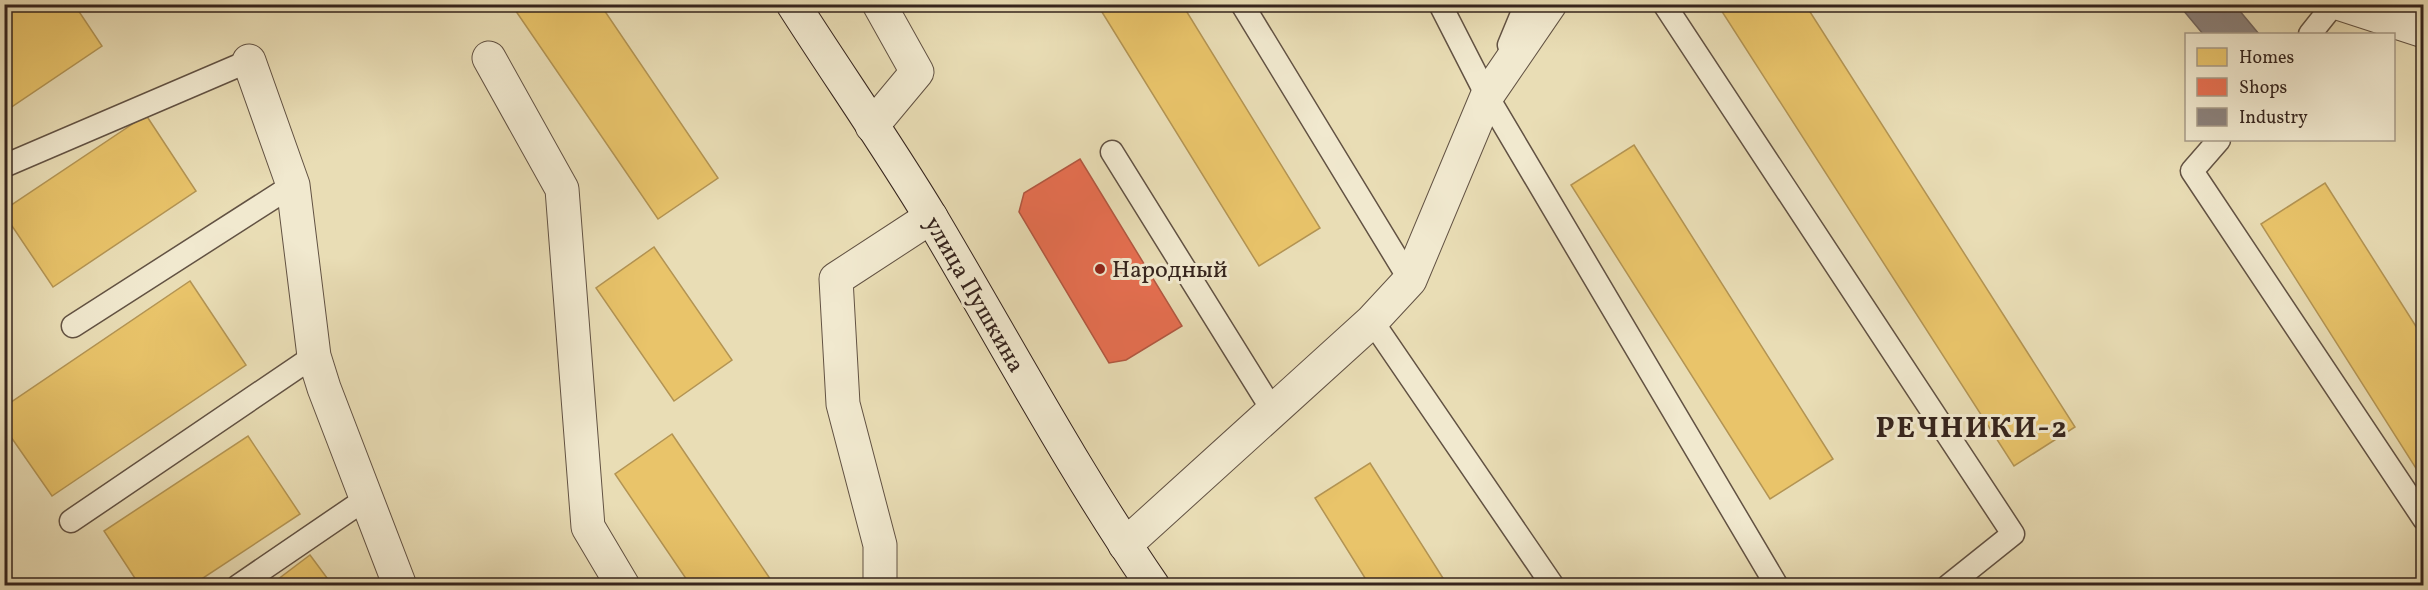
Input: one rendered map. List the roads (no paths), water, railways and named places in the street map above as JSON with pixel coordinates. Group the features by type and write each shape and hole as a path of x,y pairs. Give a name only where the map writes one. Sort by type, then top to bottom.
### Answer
{"street":[{"name":"улица Пушкина","path":"793,4 931,217 1011,356 1125,545 1154,585"},
{"path":"872,126 917,72 879,4"},
{"path":"1125,545 1372,321 1410,280 1487,96 1550,4"},
{"path":"2341,4 2424,31"},
{"path":"489,58 562,189 588,526 623,585"},
{"path":"249,62 293,185 314,356 324,388 400,585"},
{"path":"880,585 880,545 843,404 836,279 931,217"}],"lane":[{"path":"1242,4 1410,280"},
{"path":"1440,4 1487,96 1777,585"},
{"path":"1487,96 1526,4"},
{"path":"1664,4 2013,534 1948,585"},
{"path":"2311,33 2334,4"},
{"path":"4,166 249,62"},
{"path":"2218,141 2192,171 2424,519"},
{"path":"1112,152 1273,411"},
{"path":"73,326 293,185"},
{"path":"1372,321 1553,585"},
{"path":"71,521 314,356"},
{"path":"238,585 367,498"}],"place":[{"name":"Народный","path":"1100,269"}],"district":[{"name":"РЕЧНИКИ-2","path":"1972,427"}]}
